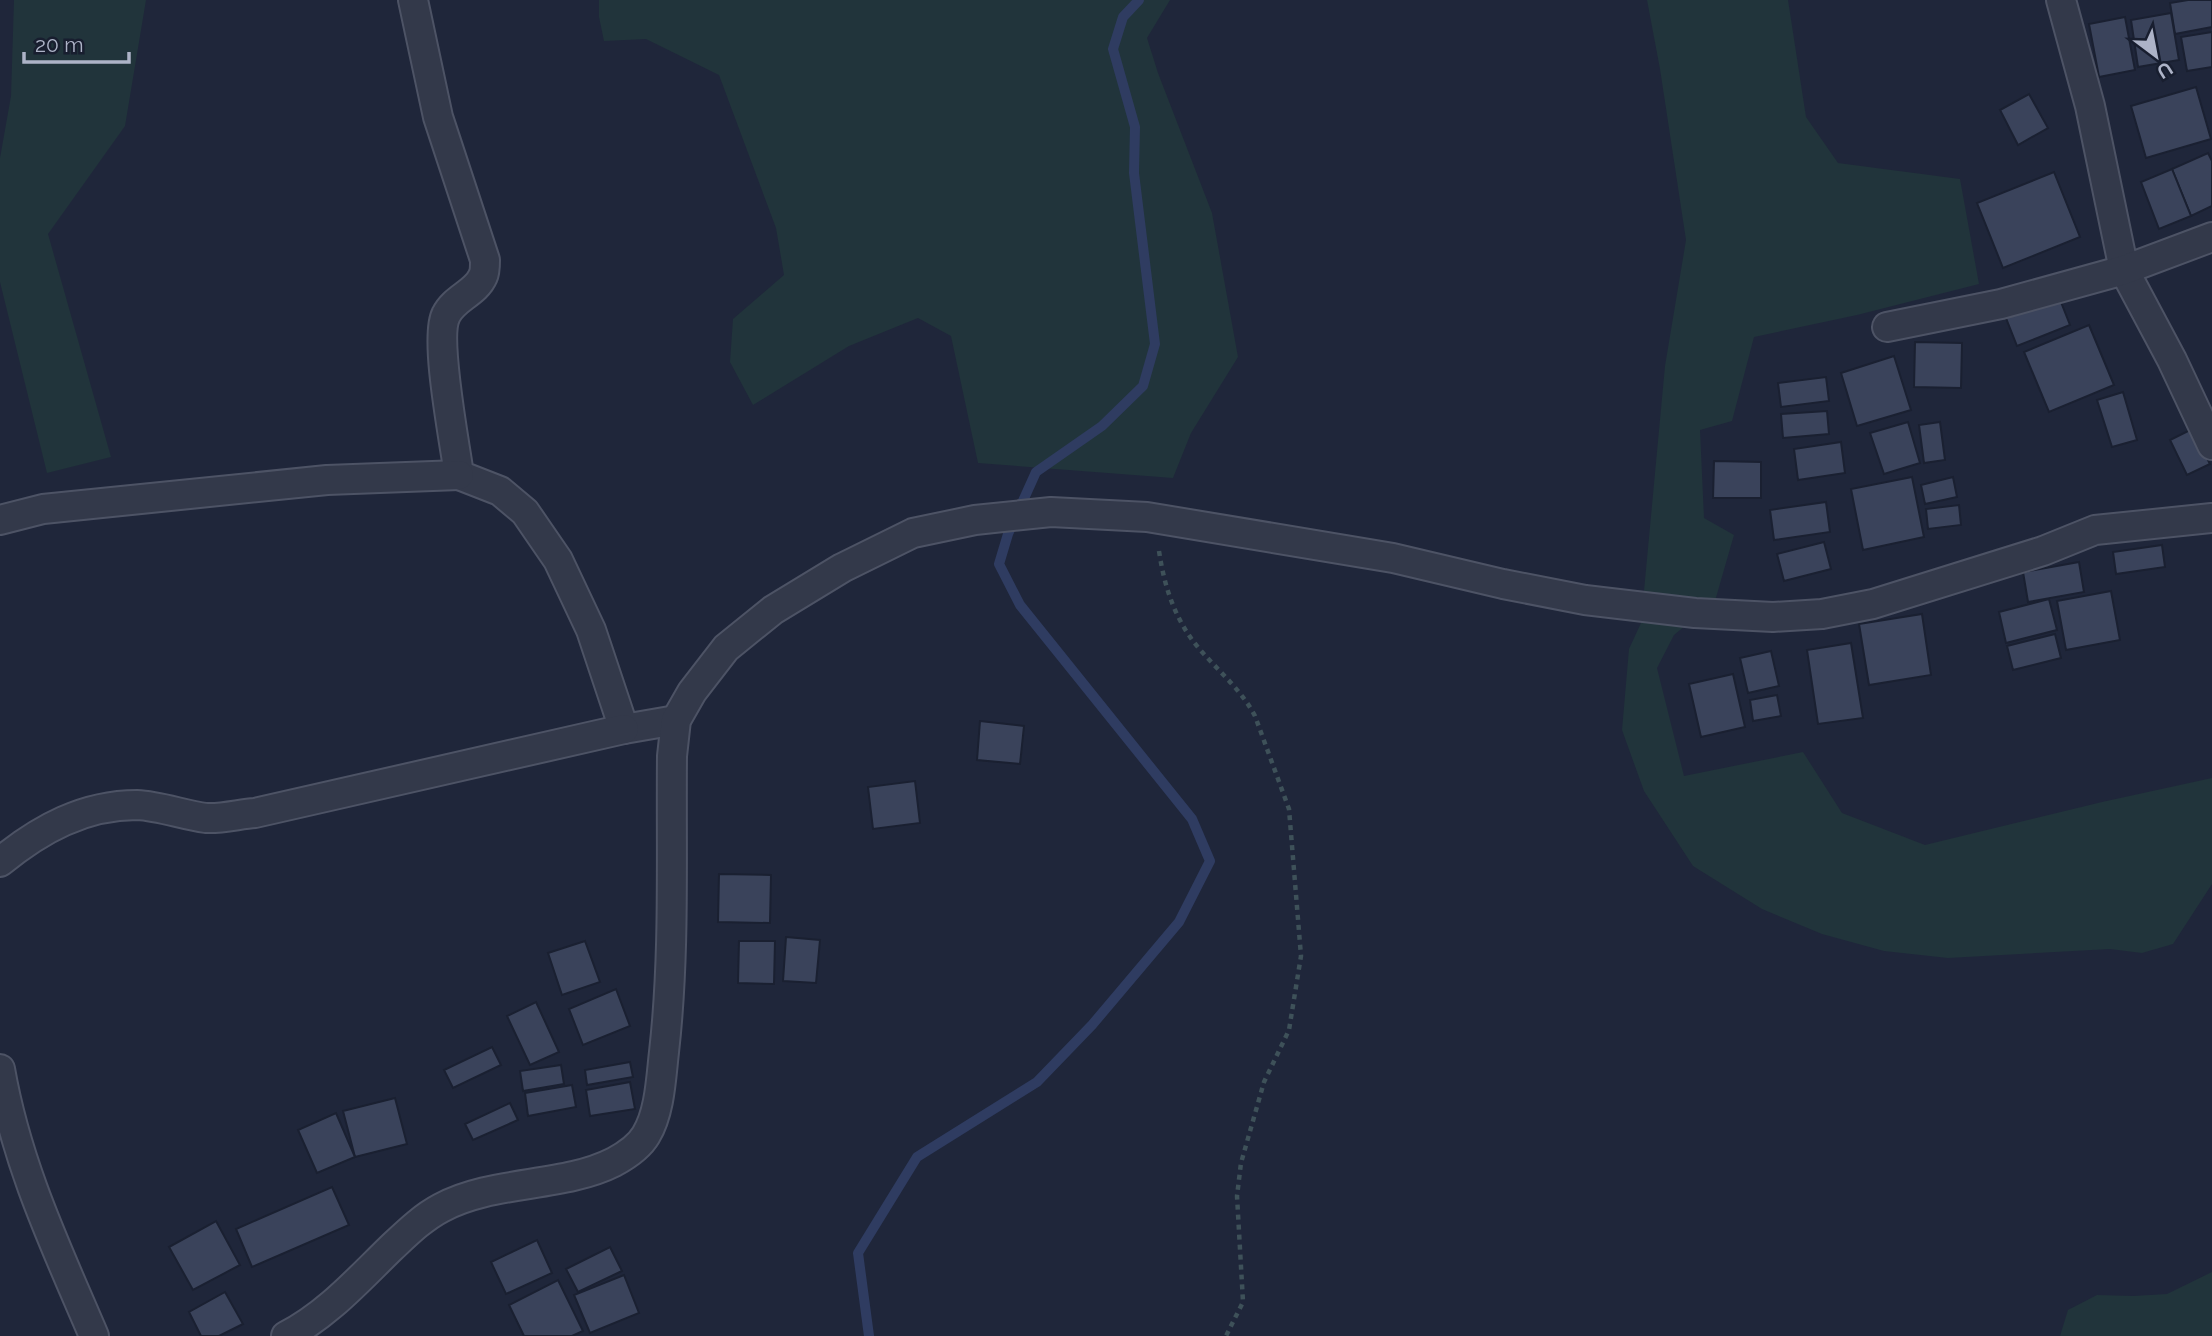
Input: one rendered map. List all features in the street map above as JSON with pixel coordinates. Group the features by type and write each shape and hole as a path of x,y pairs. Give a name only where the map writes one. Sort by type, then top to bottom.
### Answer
{"street":[{"path":"413,0 438,117 485,260 483,276 477,285 454,303 446,314 442,328 443,359 459,475"},
{"path":"2061,0 2090,106 2124,270 2172,360 2212,445"},
{"path":"1887,327 2001,303 2124,270 2212,237"},
{"path":"0,520 43,509 327,480 459,475 500,491 525,512 558,560 591,630 624,729"},
{"path":"286,1336 302,1328 339,1299 412,1229 441,1208 477,1195 570,1176 612,1163 633,1150 647,1135 658,1097 669,1006 672,756 676,720 692,692 726,648 773,610 842,568 913,533 975,520 1051,512 1164,519 1393,558 1585,600 1695,613 1773,617 1822,614 1873,604 2043,551 2095,530 2212,518"},
{"path":"3,853 74,815 110,806 140,805 209,818 255,813 624,729 676,720"},
{"path":"0,1069 19,1154 45,1223 94,1336"}],"path":[{"path":"1164,519 1159,550 1164,583 1176,614 1193,641 1248,702 1289,809 1301,956 1289,1030 1264,1082 1241,1163 1237,1196 1243,1302 1226,1336"}],"shaded area":[{"path":"14,0 146,0 125,126 48,234 111,457 47,473 0,282 0,158 11,96"},
{"path":"599,0 1170,0 1147,38 1212,213 1238,357 1191,433 1173,478 978,463 951,336 918,318 849,346 753,405 730,362 733,319 784,275 776,228 719,75 646,39 604,41"},
{"path":"1647,0 1788,0 1806,117 1838,163 1960,179 1979,284 1857,315 1754,337 1732,421 1700,430 1704,518 1734,535 1715,601 1674,635 1657,668 1684,776 1803,752 1842,813 1925,845 2212,778 2212,884 2173,944 2142,953 2110,949 1948,958 1884,951 1822,934 1762,909 1693,866 1644,791 1622,730 1629,649 1641,623 1665,366 1686,240"},
{"path":"2212,1272 2212,1336 2060,1336 2068,1310 2097,1295 2167,1294"}],"building":[{"path":"2212,0 2212,27 2175,34 2170,3"},
{"path":"2171,13 2179,60 2138,67 2131,20"},
{"path":"2125,17 2135,70 2099,77 2089,24"},
{"path":"2212,32 2212,67 2187,71 2181,37"},
{"path":"2196,87 2211,139 2146,158 2131,106"},
{"path":"2029,94 2048,128 2018,145 2000,110"},
{"path":"2208,153 2212,161 2212,206 2191,216 2172,169"},
{"path":"2172,169 2191,216 2159,229 2141,182"},
{"path":"2054,172 2080,237 2003,268 1977,203"},
{"path":"2057,292 2070,325 2017,346 2004,313"},
{"path":"2089,325 2114,385 2049,412 2024,352"},
{"path":"1915,342 1962,343 1961,388 1914,387"},
{"path":"1894,356 1911,410 1857,426 1841,373"},
{"path":"1826,377 1829,401 1781,407 1778,383"},
{"path":"2123,392 2137,440 2112,447 2097,400"},
{"path":"1827,411 1829,434 1783,438 1781,414"},
{"path":"1908,422 1920,463 1884,474 1870,433"},
{"path":"1940,422 1945,460 1924,463 1919,425"},
{"path":"2192,429 2210,464 2187,475 2170,440"},
{"path":"1841,442 1845,473 1798,480 1794,449"},
{"path":"1714,461 1761,462 1761,498 1713,498"},
{"path":"1912,477 1924,537 1863,550 1851,489"},
{"path":"1953,477 1957,497 1925,504 1921,485"},
{"path":"1826,502 1830,532 1774,540 1770,510"},
{"path":"1959,505 1961,525 1928,529 1926,509"},
{"path":"1824,542 1831,569 1784,581 1777,554"},
{"path":"2162,545 2165,567 2116,574 2113,552"},
{"path":"2079,562 2084,592 2028,602 2023,572"},
{"path":"2111,591 2120,640 2066,650 2057,601"},
{"path":"2049,599 2057,630 2006,643 1999,612"},
{"path":"1922,614 1931,675 1869,685 1859,624"},
{"path":"2055,634 2061,658 2013,670 2007,646"},
{"path":"1851,643 1863,718 1818,724 1807,650"},
{"path":"1771,651 1779,686 1748,693 1740,658"},
{"path":"1733,674 1745,727 1701,737 1689,684"},
{"path":"1777,695 1781,716 1753,721 1750,700"},
{"path":"980,721 1024,726 1020,764 977,760"},
{"path":"915,781 920,823 873,829 868,787"},
{"path":"719,874 771,875 770,923 718,922"},
{"path":"786,937 820,940 816,983 783,981"},
{"path":"585,941 600,982 562,995 548,953"},
{"path":"739,941 775,941 774,984 738,983"},
{"path":"616,989 630,1026 583,1045 569,1009"},
{"path":"536,1002 559,1052 530,1065 507,1016"},
{"path":"492,1047 501,1065 453,1088 444,1070"},
{"path":"630,1062 633,1077 587,1085 585,1070"},
{"path":"561,1065 564,1084 523,1091 520,1071"},
{"path":"630,1082 635,1109 590,1116 586,1090"},
{"path":"572,1085 576,1107 528,1116 525,1093"},
{"path":"395,1098 407,1144 355,1157 343,1111"},
{"path":"510,1103 518,1120 473,1140 465,1124"},
{"path":"336,1113 355,1157 317,1173 298,1130"},
{"path":"332,1187 349,1225 252,1267 236,1229"},
{"path":"216,1221 240,1265 193,1290 169,1247"},
{"path":"537,1240 552,1273 506,1294 491,1262"},
{"path":"610,1247 622,1271 578,1292 566,1269"},
{"path":"624,1275 639,1313 590,1333 574,1295"},
{"path":"558,1280 583,1331 572,1336 524,1336 509,1305"},
{"path":"225,1292 243,1324 219,1336 201,1336 189,1312"}],"waterway":[{"path":"869,1336 858,1253 917,1157 1037,1082 1092,1025 1179,922 1210,861 1192,819 1020,605 999,564 1008,534 1036,472 1102,426 1143,386 1155,344 1134,173 1135,127 1113,49 1123,17 1139,0"}]}
